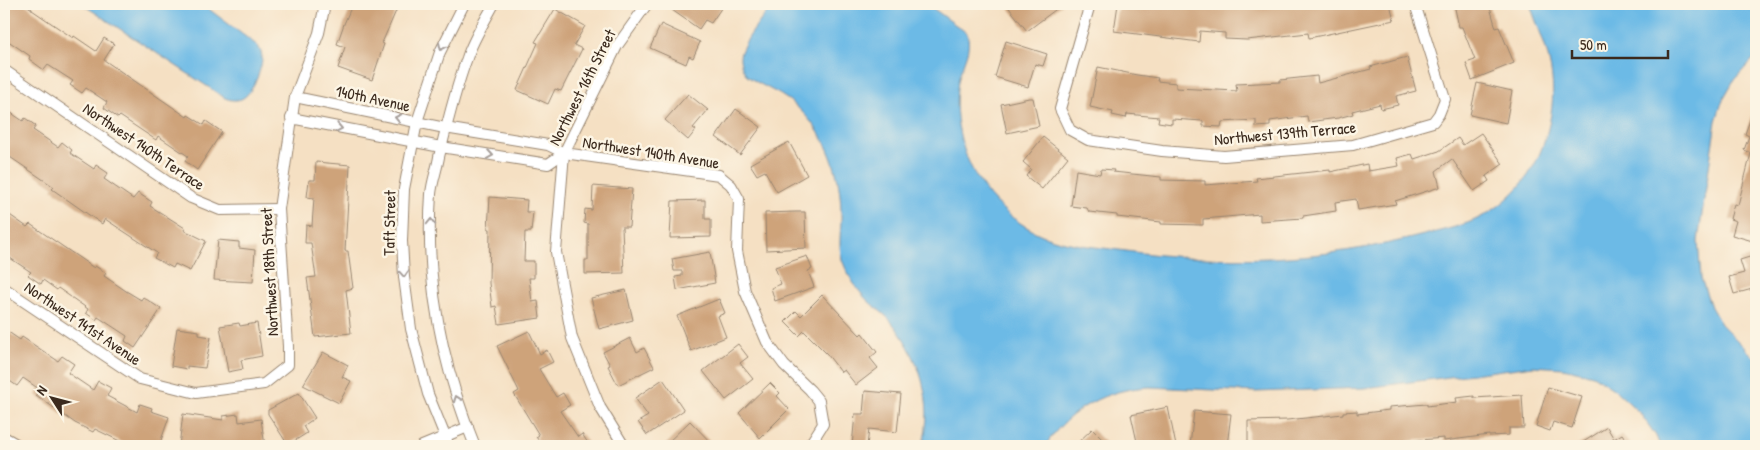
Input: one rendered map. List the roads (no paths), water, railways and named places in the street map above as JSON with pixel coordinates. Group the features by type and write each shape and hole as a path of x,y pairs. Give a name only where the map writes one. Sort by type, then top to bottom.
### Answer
{"street":[{"name":"Northwest 18th Street","path":"288,365 278,209 295,97 318,33 325,4"},
{"name":"Taft Street","path":"447,441 428,394 411,329 404,277 402,241 404,189 417,122 440,52 464,4"},
{"path":"473,446 455,393 439,329 432,278 430,242 432,192 446,128 467,57 494,4"},
{"name":"Northwest 16th Street","path":"624,446 600,407 572,338 556,252 564,153 617,46 647,4"},
{"name":"Northwest 139th Terrace","path":"1090,4 1060,109 1070,130 1088,140 1162,151 1224,156 1354,145 1432,122 1439,114 1445,99 1415,4"},
{"name":"Northwest 140th Terrace","path":"4,70 191,198 220,210 278,209"},
{"name":"140th Avenue","path":"295,97 446,128"},
{"path":"291,118 442,148"},
{"name":"Northwest 140th Avenue","path":"446,128 548,145 564,153 719,176 731,185 738,199 737,251 745,292 767,342 784,365 810,390 819,402 823,424 809,446"},
{"name":"Northwest 140th Avenue","path":"442,148 548,164 564,153"},
{"name":"Northwest 141st Avenue","path":"4,288 140,379 196,393 264,384 288,365"},
{"path":"422,446 447,441 468,427"},
{"path":"4,437 20,446"}],"water":[{"path":"82,4 202,4 258,46 262,58 256,81 245,97 237,100 225,98"},
{"path":"773,4 927,4 967,33 968,50 959,77 957,90 956,104 959,133 974,173 987,193 1002,209 1020,223 1040,234 1075,244 1158,255 1234,259 1310,255 1386,244 1468,223 1487,214 1504,201 1520,186 1532,168 1545,139 1552,108 1552,76 1549,61 1530,4 1756,4 1756,56 1734,80 1723,99 1716,121 1698,241 1701,278 1711,307 1721,324 1756,359 1756,446 1660,446 1656,436 1640,413 1616,391 1593,375 1563,368 1533,366 1365,388 1256,392 1150,387 1134,389 1118,392 1090,403 1065,421 1045,446 922,446 927,412 922,379 916,363 899,332 889,319 866,299 857,288 842,260 838,179 828,150 813,124 802,112 785,97 747,76 741,65 740,58 744,46"}]}
